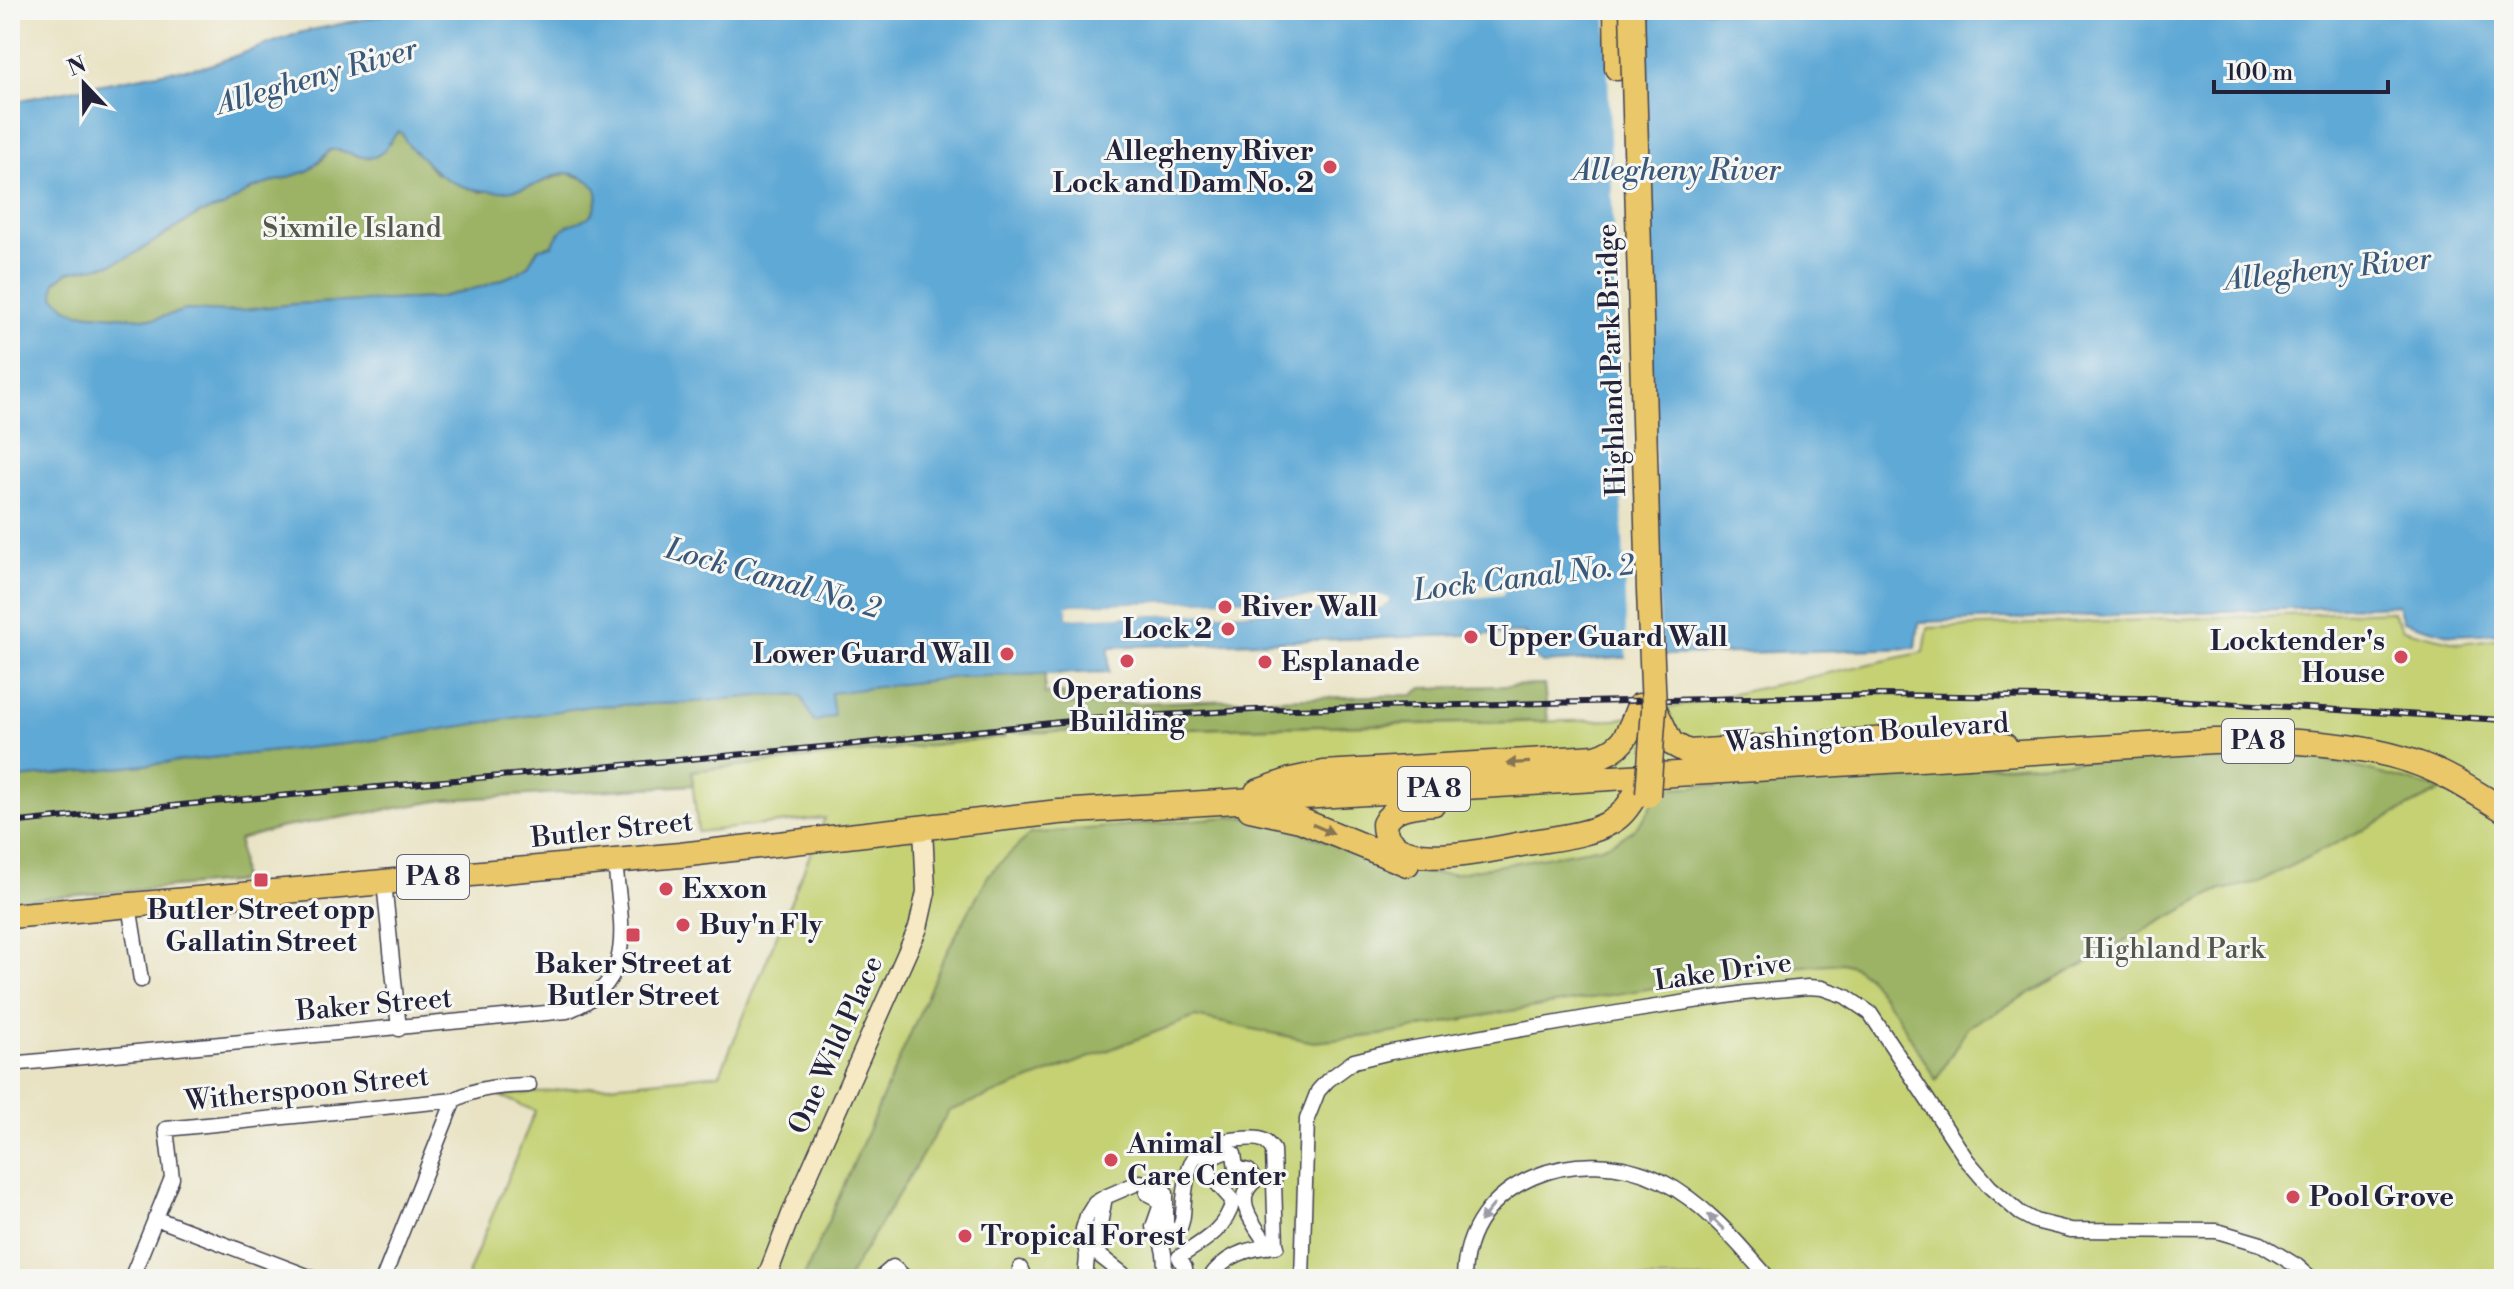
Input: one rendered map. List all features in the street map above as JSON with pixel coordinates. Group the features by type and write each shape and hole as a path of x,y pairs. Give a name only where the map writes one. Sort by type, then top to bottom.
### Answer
{"highway":[{"name":"Highland Park Bridge","path":"1616,10 1647,707"},
{"name":"Highland Park Bridge","path":"1632,10 1647,707"},
{"path":"1647,707 1671,743 1688,752 1951,735 2039,752"},
{"path":"1220,802 1324,773 1596,757 1619,747 1647,707"},
{"path":"1220,802 1300,820 1399,862 1443,868 1602,839 1635,817 1643,789 1641,774 1647,707"},
{"name":"Washington Boulevard","path":"1220,802 1643,789 2039,752 2213,741 2292,742 2393,756 2439,772 2504,810"},
{"name":"PA 8","path":"2469,788 2504,829"},
{"path":"1643,789 1619,817 1591,830 1456,855 1432,856 1404,850 1389,839 1383,828 1388,816 1409,806 1643,789"},
{"name":"Butler Street","path":"10,916 615,861 1059,812 1220,802"}],"main road":[{"name":"One Wild Place","path":"766,1279 793,1209 918,928 926,892 923,828"}],"street":[{"name":"Baker Street","path":"10,1064 557,1014 576,1008 596,997 611,981 619,960 621,934 615,861"},
{"path":"384,882 399,1029"},
{"path":"129,905 141,980"},
{"name":"Lake Drive","path":"1302,1279 1307,1119 1318,1091 1354,1061 1607,1015 1776,989 1808,987 1845,996 1870,1013 1959,1151 1990,1187 2020,1213 2035,1221 2071,1230 2217,1231 2261,1244 2279,1253 2312,1279"},
{"name":"Witherspoon Street","path":"155,1218 172,1178 166,1129 454,1100 469,1092 529,1085"},
{"path":"383,1279 454,1100"},
{"path":"1149,1189 1160,1188 1166,1193 1166,1224 1170,1231 1178,1231 1182,1225 1185,1192 1195,1154 1204,1146 1259,1137 1273,1150 1277,1247"},
{"path":"1180,1279 1185,1268 1179,1257 1215,1232 1229,1216 1233,1201 1206,1171 1208,1159 1227,1151 1234,1154 1236,1168 1249,1171 1255,1181 1274,1181"},
{"path":"1464,1279 1473,1233 1503,1195 1530,1178 1549,1171 1591,1165 1637,1171 1682,1193 1715,1221 1769,1279"},
{"path":"1255,1181 1249,1185 1244,1202 1249,1218 1277,1247"},
{"path":"1085,1279 1091,1254 1083,1229 1087,1216 1095,1203 1140,1182 1157,1198 1160,1207 1153,1227 1163,1242 1166,1257 1164,1279"},
{"path":"131,1279 155,1218 315,1279"},
{"path":"1209,1279 1216,1268 1233,1255 1277,1247"},
{"path":"1091,1254 1123,1274 1123,1279"},
{"path":"879,1279 893,1267 907,1279"}],"green space":[{"name":"Sixmile Island","path":"399,131 435,173 481,192 534,185 567,173 596,186 596,208 585,221 568,226 550,246 538,248 528,265 518,273 485,286 437,298 294,304 226,312 186,310 155,319 79,313 66,308 54,296 55,282 68,272 111,264 131,256 201,213 223,207 254,188 321,161 330,150 370,158 376,156"},
{"name":"Highland Park","path":"2392,611 2403,629 2459,643 2504,638 2504,1279 466,1279 535,1111 500,1096 720,1074 825,818 698,832 691,771 1004,737 1004,733 1615,720 1924,652 1928,628"},
{"path":"1045,674 1045,694 1064,693 1065,705 1413,695 1422,688 1544,685 1548,721 1004,733 1004,737 692,771 693,785 444,800 279,828 239,840 242,881 10,901 10,779 354,743 590,706 685,703 768,695 802,696 957,677"},
{"path":"2226,751 2290,755 2335,762 2443,790 2258,882 2217,891 1968,1027 1936,1080 1897,1015 1867,976 1855,967 1842,963 1778,968 1381,1035 1314,1042 1195,1017 949,1111 847,1279 803,1279 943,959 989,874 1030,834 1227,817 1260,818 1405,869 1452,874 1612,843 1644,819 1658,789"}],"water":[{"path":"408,10 2504,10 2504,633 2452,635 2403,621 2398,605 1919,622 1916,648 1667,655 1543,663 1527,654 1525,633 1109,647 1109,672 957,677 831,693 834,716 814,722 801,696 768,695 685,703 590,706 354,743 10,779 10,102 207,66 302,32","holes":["399,131 409,145 448,180 474,189 503,191 532,186 562,173 572,174 593,185 597,195 595,208 586,218 564,228 552,246 539,248 528,265 518,273 485,286 437,298 294,304 226,312 186,310 155,319 79,313 66,308 54,296 55,282 68,272 111,264 131,256 201,213 223,207 254,188 308,171 330,150 370,158 376,156","1381,595 1389,603 1381,608 1068,618 1068,605"]}],"pier":[{"path":"1606,10 1640,10 1661,660 1627,661"},
{"path":"1500,583 1506,589 1502,595 1432,602 1427,597 1431,592"},
{"name":"River Wall","path":"1381,595 1389,599 1389,603 1381,608 1068,618 1067,605","holes":["1384,601 1380,604 1072,614 1071,609"]}],"railway":[{"path":"10,823 855,744 1089,719 1253,710 1877,695 2139,698 2504,720"}],"place":[{"name":"Allegheny River Lock and Dam No. 2","path":"1330,167"},
{"name":"River Wall","path":"1225,607"},
{"name":"Lock 2","path":"1228,629"},
{"name":"Upper Guard Wall","path":"1471,637"},
{"name":"Lower Guard Wall","path":"1007,654"},
{"name":"Locktender's House","path":"2401,657"},
{"name":"Operations Building","path":"1127,661"},
{"name":"Esplanade","path":"1265,662"},
{"name":"Butler Street opp Gallatin Street","path":"261,880"},
{"name":"Exxon","path":"666,889"},
{"name":"Buy'n Fly","path":"683,925"},
{"name":"Baker Street at Butler Street","path":"633,935"},
{"name":"Animal Care Center","path":"1111,1160"},
{"name":"Pool Grove","path":"2293,1197"},
{"name":"Tropical Forest","path":"965,1236"}],"water label":[{"name":"Allegheny River","path":"317,77"},
{"name":"Allegheny River","path":"1677,171"},
{"name":"Allegheny River","path":"2328,270"},
{"name":"Lock Canal No. 2","path":"1524,578"},
{"name":"Lock Canal No. 2","path":"773,579"}]}
